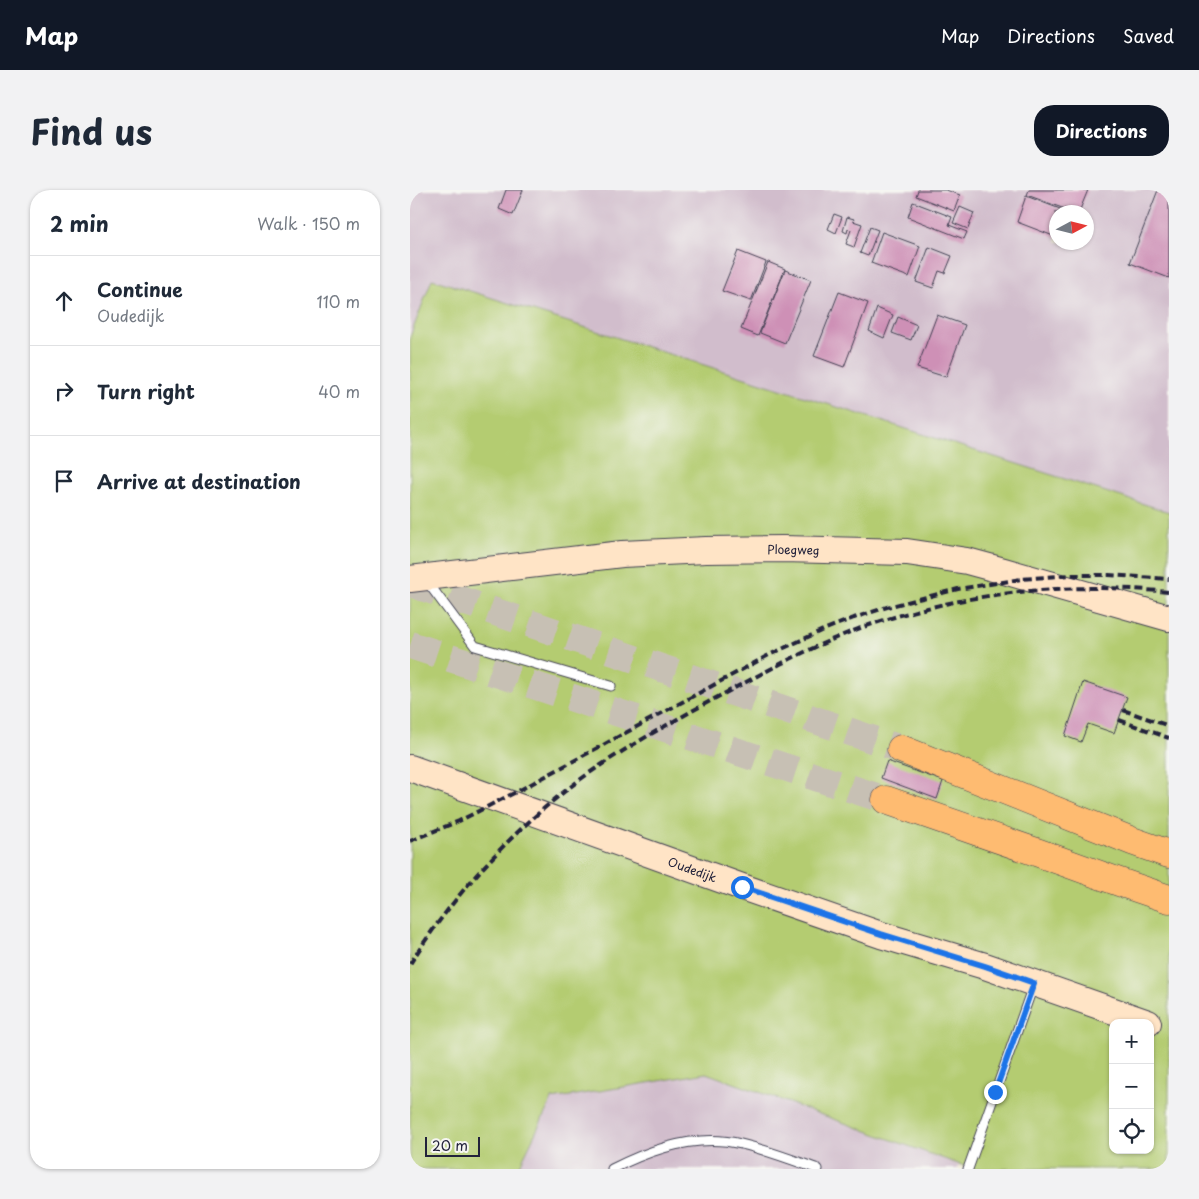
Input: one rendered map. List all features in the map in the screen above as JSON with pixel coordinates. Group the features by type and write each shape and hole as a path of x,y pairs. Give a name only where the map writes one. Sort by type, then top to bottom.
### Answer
{"highway":[{"path":"900,748 1169,854"},
{"path":"886,800 1169,899"}],"street":[{"name":"Ploegweg","path":"417,579 622,554 783,549 907,552 976,564 1169,617"},
{"name":"Oudedijk","path":"410,768 742,887 871,931 985,966 1138,1019"},
{"name":"Oudedijk","path":"1154,1025 1169,1030"}],"lane":[{"path":"417,579 475,646 611,686"},
{"path":"968,1169 1034,983"},
{"path":"612,1169 661,1148 687,1142 710,1140 741,1144 818,1169"}],"shaded area":[{"path":"410,190 1169,190 1169,512 432,279 410,337"},
{"path":"706,1073 959,1165 958,1169 518,1169 552,1099"}],"green space":[{"path":"432,279 1169,512 1169,1169 972,1169 706,1073 552,1099 518,1169 410,1169 410,337"}],"building":[{"path":"506,190 523,190 513,215 499,209"},
{"path":"918,190 946,190 960,195 954,211 916,196"},
{"path":"1029,190 1088,190 1082,205 1054,205 1027,195"},
{"path":"1158,190 1169,190 1169,278 1130,263"},
{"path":"1026,196 1050,205 1049,234 1017,222"},
{"path":"913,202 952,217 949,225 967,232 964,239 908,217"},
{"path":"960,207 974,213 968,229 953,223"},
{"path":"834,214 842,217 836,233 828,229"},
{"path":"847,217 862,224 854,247 846,244 851,230 848,229 847,233 843,231"},
{"path":"870,227 878,230 868,256 860,253"},
{"path":"882,232 920,246 909,277 871,263"},
{"path":"929,247 952,256 945,273 939,271 933,288 916,282"},
{"path":"738,251 766,262 751,301 722,291"},
{"path":"768,262 785,269 758,336 741,329"},
{"path":"785,270 811,280 785,343 760,333"},
{"path":"839,292 868,303 844,367 814,356"},
{"path":"877,308 893,315 884,338 869,331"},
{"path":"937,315 965,325 946,377 917,368"},
{"path":"898,317 917,325 911,340 892,333"},
{"path":"1083,682 1127,697 1114,733 1088,724 1081,742 1065,736"},
{"path":"887,761 943,781 937,799 881,778"}],"tunnel":[{"path":"410,583 901,749"},
{"path":"410,645 886,800"}],"railway":[{"path":"410,841 459,821 520,790 769,655 854,618 887,607 958,589 1022,579 1070,575 1109,575 1169,579"},
{"path":"410,964 447,911 488,862 511,838 560,795 601,765 648,736 803,653 839,636 895,617 934,606 972,599 1051,589 1130,589 1169,592"},
{"path":"1123,710 1169,726"},
{"path":"1119,720 1169,738"}],"route":[{"path":"742,887 1034,983 995,1092"}]}
